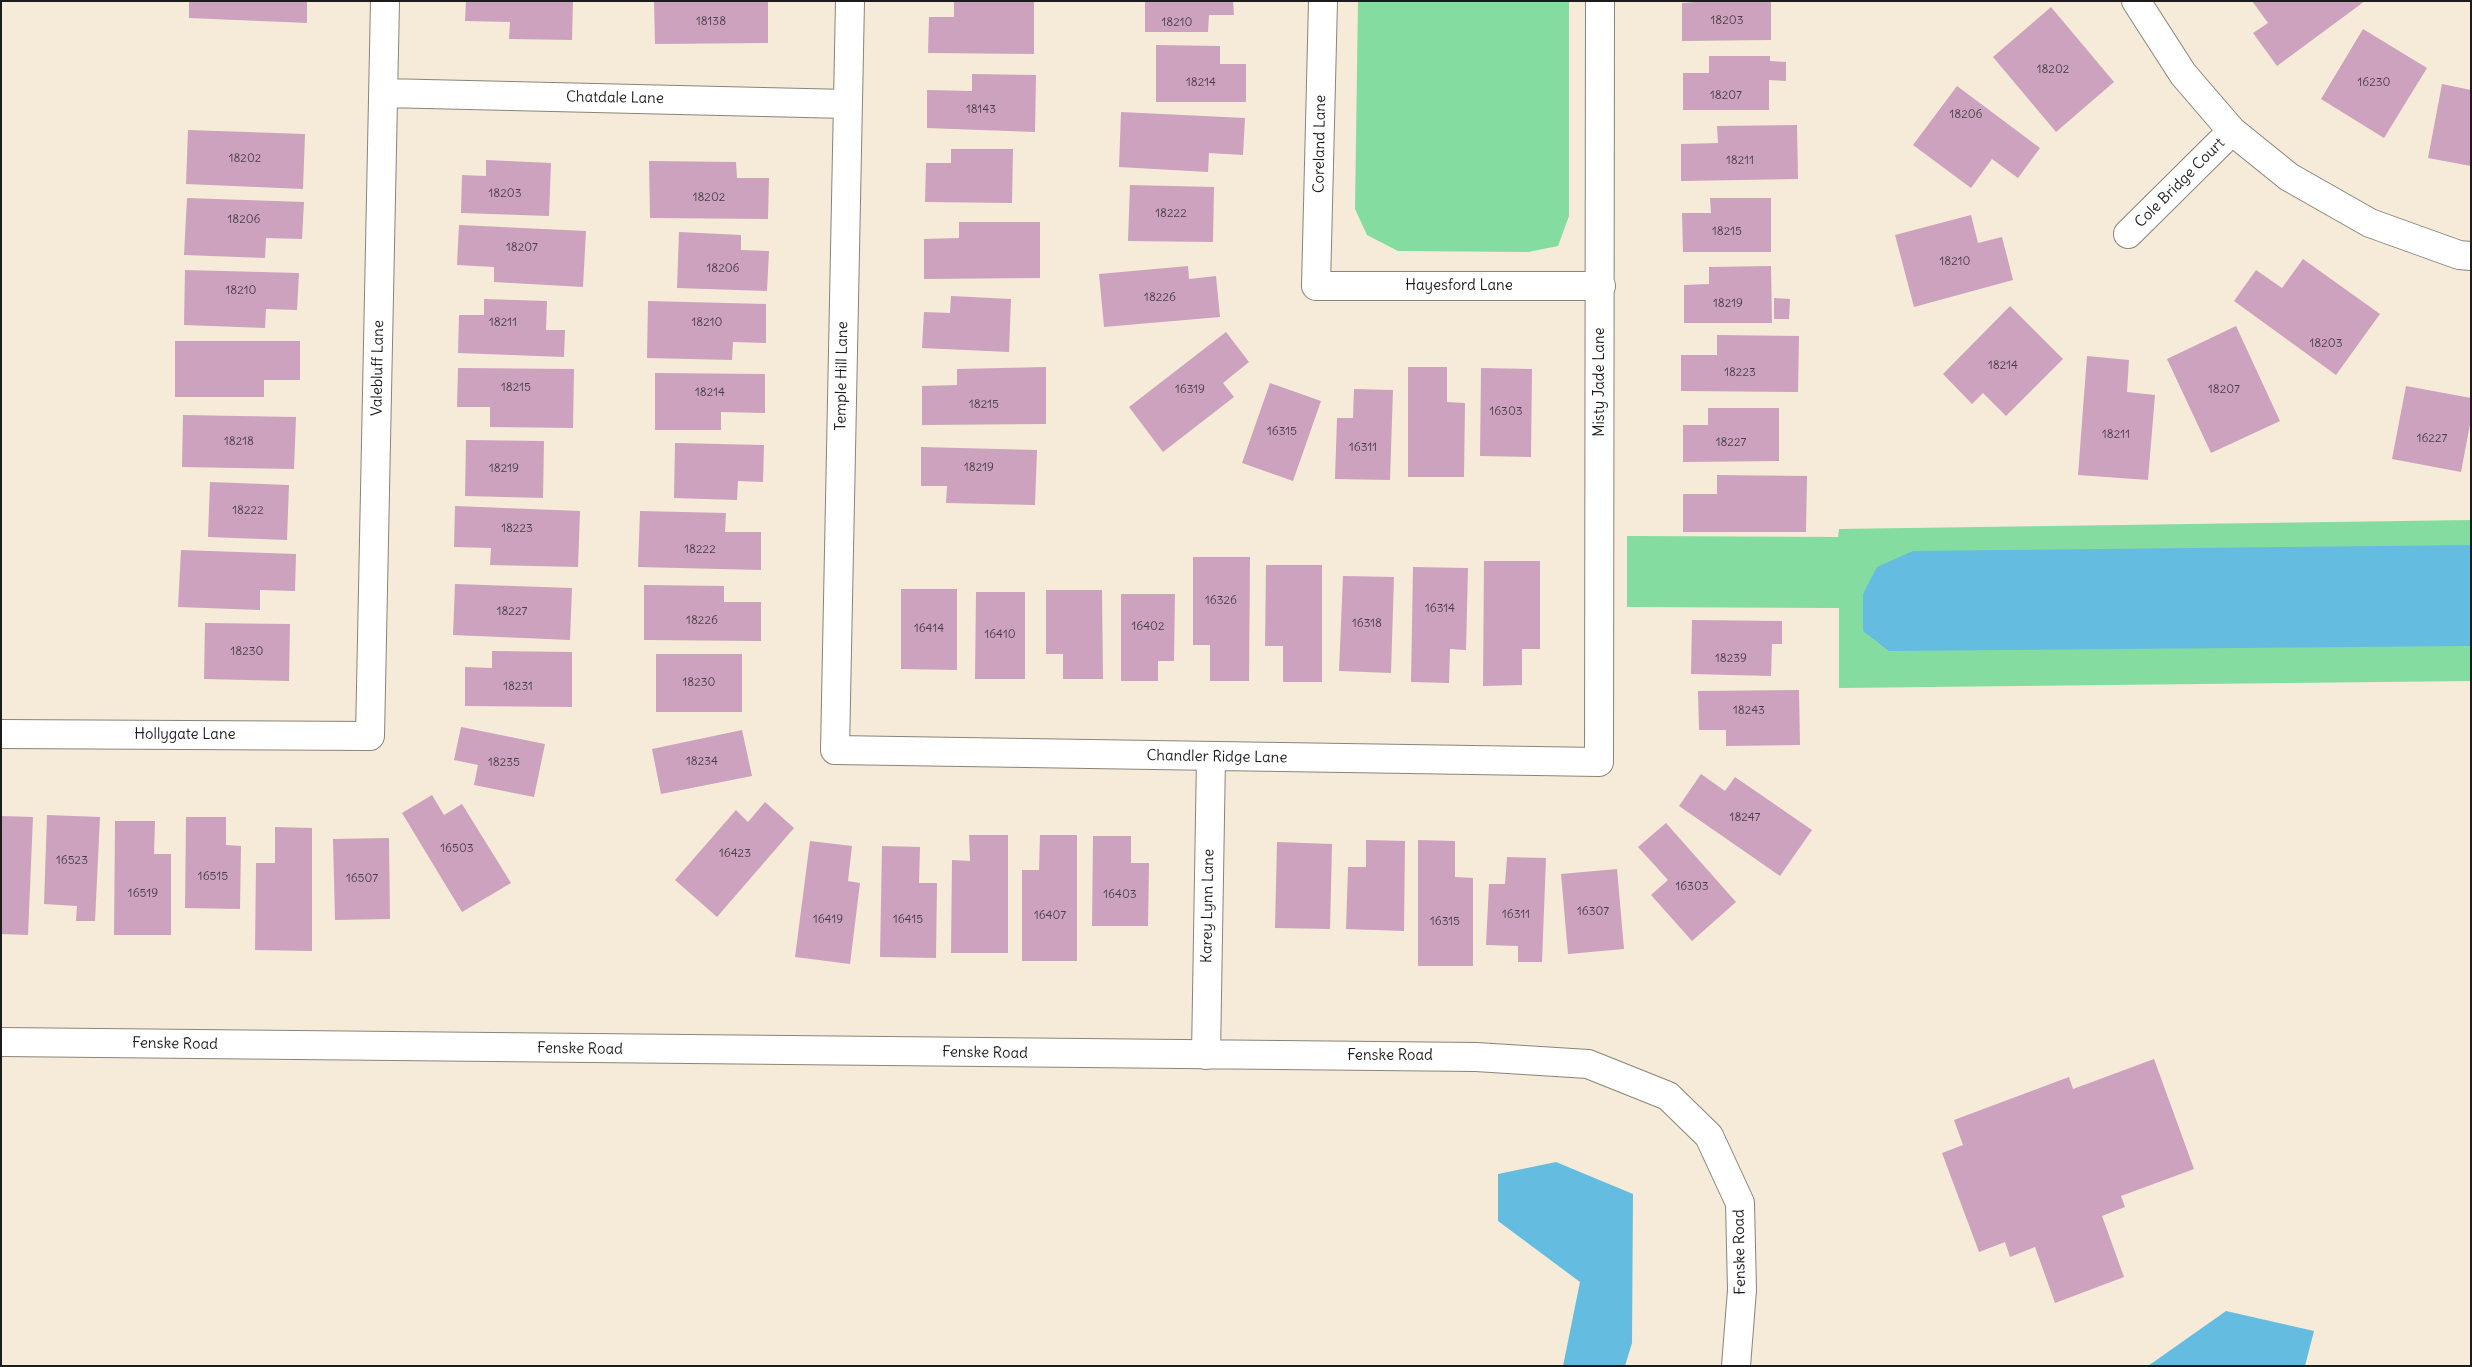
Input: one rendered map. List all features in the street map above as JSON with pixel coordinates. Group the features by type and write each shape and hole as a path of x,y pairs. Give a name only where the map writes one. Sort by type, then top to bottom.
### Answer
{"street":[{"name":"Valebluff Lane","path":"370,736 386,1"},
{"name":"Temple Hill Lane","path":"835,750 850,1"},
{"name":"Coreland Lane","path":"1316,286 1323,1"},
{"name":"Misty Jade Lane","path":"1599,762 1600,1"},
{"path":"2136,1 2183,74 2232,131 2289,177 2370,223 2458,255 2471,256"},
{"name":"Chatdale Lane","path":"384,93 847,104"},
{"name":"Cole Bridge Court","path":"2128,234 2232,131"},
{"name":"Hayesford Lane","path":"1316,286 1601,286"},
{"name":"Hollygate Lane","path":"1,734 370,736"},
{"name":"Chandler Ridge Lane","path":"835,750 1599,762"},
{"name":"Karey Lynn Lane","path":"1206,1055 1211,757"},
{"name":"Fenske Road","path":"1,1042 1476,1057 1588,1064 1668,1096 1709,1136 1740,1203 1742,1290 1736,1366"}],"green space":[{"path":"1358,1 1569,1 1569,216 1558,246 1528,252 1398,251 1367,235 1355,209"},
{"path":"2471,520 2471,681 1839,688 1839,608 1627,607 1627,536 1838,537 1839,529"}],"water":[{"path":"2471,545 2471,646 1889,651 1863,631 1863,594 1877,567 1913,551"},
{"path":"1556,1162 1633,1194 1632,1343 1625,1366 1563,1366 1580,1282 1498,1221 1498,1174"},
{"path":"2226,1311 2314,1331 2305,1366 2148,1366"}],"building":[{"path":"189,1 307,1 307,23 189,18"},
{"path":"466,1 573,1 572,40 509,39 510,22 465,21"},
{"path":"654,1 768,1 768,43 655,44"},
{"path":"1145,1 1233,1 1234,15 1209,15 1208,32 1145,32"},
{"path":"1771,1 1771,40 1682,41 1682,3"},
{"path":"2252,1 2365,1 2277,66 2253,33 2268,23"},
{"path":"954,2 1034,2 1034,54 928,53 929,17 954,17"},
{"path":"2051,7 2114,82 2056,132 1993,57"},
{"path":"2363,29 2427,68 2384,138 2321,99"},
{"path":"1156,45 1220,46 1220,64 1246,64 1246,102 1156,102"},
{"path":"1709,56 1770,56 1770,61 1786,62 1786,81 1769,80 1769,110 1683,110 1683,73 1709,73"},
{"path":"972,74 1036,75 1035,132 927,128 927,90 972,91"},
{"path":"2442,84 2471,90 2471,166 2428,158"},
{"path":"1957,86 2040,148 2018,178 1992,159 1971,188 1913,145"},
{"path":"1121,112 1245,118 1243,155 1209,153 1208,172 1119,167"},
{"path":"1797,125 1798,179 1681,181 1681,144 1718,143 1717,126"},
{"path":"188,130 305,134 303,189 186,184"},
{"path":"951,149 1013,149 1012,203 925,202 926,163 951,163"},
{"path":"486,160 551,163 549,216 461,213 462,175 486,176"},
{"path":"649,161 736,162 737,178 769,178 768,219 650,218"},
{"path":"1130,185 1214,187 1213,242 1128,241"},
{"path":"187,198 304,202 302,239 266,238 265,258 184,255"},
{"path":"1710,198 1771,198 1771,252 1683,252 1682,213 1711,213"},
{"path":"1971,215 1978,243 2002,237 2013,280 1914,307 1895,235"},
{"path":"959,222 1040,222 1040,278 924,279 924,239 959,238"},
{"path":"459,225 586,231 583,287 494,282 494,267 457,265"},
{"path":"679,232 741,235 741,250 769,251 767,291 677,288"},
{"path":"2303,259 2380,314 2336,375 2234,301 2256,270 2282,288"},
{"path":"1188,266 1189,279 1216,276 1220,317 1104,327 1099,274"},
{"path":"1771,266 1772,323 1684,323 1684,285 1709,284 1709,267"},
{"path":"185,270 299,273 297,310 266,309 265,328 184,325"},
{"path":"951,296 1011,299 1009,352 922,348 924,312 950,313"},
{"path":"1774,298 1790,299 1789,319 1774,319"},
{"path":"484,299 547,301 546,330 565,330 564,357 458,353 459,315 484,315"},
{"path":"648,301 766,304 766,343 733,342 732,360 647,358"},
{"path":"2010,306 2063,359 2006,416 1983,393 1972,404 1943,374"},
{"path":"2236,326 2280,421 2211,453 2167,359"},
{"path":"1226,332 1249,362 1223,383 1234,397 1163,452 1129,407"},
{"path":"1717,335 1799,336 1798,392 1681,391 1681,355 1717,355"},
{"path":"175,341 300,341 300,380 264,380 264,397 175,397"},
{"path":"2087,356 2129,360 2127,392 2155,395 2148,480 2078,475"},
{"path":"1046,367 1046,424 922,425 922,386 957,385 957,369"},
{"path":"1408,367 1447,367 1447,402 1465,403 1464,477 1408,477"},
{"path":"458,368 574,369 573,428 490,427 490,407 457,407"},
{"path":"1481,368 1532,369 1531,457 1480,456"},
{"path":"655,373 765,374 765,413 721,412 721,430 655,430"},
{"path":"1270,383 1321,401 1293,481 1242,463"},
{"path":"2406,386 2471,398 2471,419 2461,472 2392,459"},
{"path":"1354,389 1393,390 1390,480 1335,479 1337,418 1353,418"},
{"path":"1708,408 1779,408 1779,461 1683,462 1683,425 1708,425"},
{"path":"183,415 296,417 294,469 182,467"},
{"path":"466,440 544,441 543,498 465,496"},
{"path":"675,443 764,445 763,482 738,481 737,500 674,498"},
{"path":"921,447 1037,450 1035,505 946,503 947,486 921,486"},
{"path":"1717,475 1807,476 1806,532 1683,532 1683,494 1717,494"},
{"path":"210,482 289,485 287,540 208,537"},
{"path":"455,506 580,511 578,567 490,565 491,548 454,547"},
{"path":"640,511 726,513 725,532 761,532 761,570 638,567"},
{"path":"181,550 296,554 295,591 260,590 260,610 178,607"},
{"path":"1193,557 1250,557 1249,681 1210,681 1210,645 1193,645"},
{"path":"1484,561 1540,561 1540,649 1522,649 1522,685 1483,686"},
{"path":"1266,565 1322,565 1322,682 1283,682 1283,646 1265,646"},
{"path":"1413,567 1468,568 1466,650 1450,649 1449,683 1411,682"},
{"path":"1343,576 1394,577 1391,673 1339,671"},
{"path":"455,584 572,588 570,640 453,635"},
{"path":"644,585 724,586 724,602 761,602 761,641 644,640"},
{"path":"901,589 957,589 957,670 901,669"},
{"path":"1046,590 1102,590 1103,679 1063,679 1063,654 1046,654"},
{"path":"976,592 1025,592 1025,679 975,679"},
{"path":"1121,594 1175,594 1174,661 1158,661 1158,681 1121,681"},
{"path":"1692,620 1782,621 1782,644 1772,644 1771,676 1691,674"},
{"path":"205,623 290,624 289,681 204,679"},
{"path":"492,651 572,652 572,707 465,706 465,667 492,668"},
{"path":"656,654 742,654 742,712 656,712"},
{"path":"1799,690 1800,745 1726,746 1726,730 1699,730 1698,691"},
{"path":"461,727 545,744 534,797 474,785 478,765 454,760"},
{"path":"742,730 752,776 661,794 652,749"},
{"path":"1701,774 1725,791 1735,777 1812,830 1780,876 1679,806"},
{"path":"432,795 444,815 462,804 511,883 462,912 402,813"},
{"path":"765,802 794,828 717,917 675,880 736,810 748,822"},
{"path":"47,815 100,817 95,921 76,921 77,906 44,904"},
{"path":"1,816 33,817 28,935 1,934"},
{"path":"186,817 226,817 226,845 241,846 240,909 185,908"},
{"path":"115,821 155,821 154,854 171,854 171,935 114,935"},
{"path":"1666,823 1736,902 1692,941 1651,895 1668,880 1638,847"},
{"path":"275,827 312,828 312,951 255,950 256,863 275,863"},
{"path":"969,835 1008,835 1008,953 951,953 952,860 970,861"},
{"path":"1040,835 1077,835 1077,961 1022,961 1022,870 1039,870"},
{"path":"1093,836 1131,836 1131,863 1149,863 1148,926 1092,926"},
{"path":"389,838 390,919 335,920 333,839"},
{"path":"1366,840 1405,841 1404,931 1346,929 1348,867 1366,867"},
{"path":"1418,840 1455,841 1455,877 1473,878 1473,966 1418,966"},
{"path":"810,841 852,846 848,881 860,883 850,964 795,957"},
{"path":"1277,842 1332,844 1330,929 1275,928"},
{"path":"882,846 920,847 919,883 937,883 936,958 880,957"},
{"path":"1507,857 1546,858 1542,962 1518,962 1518,946 1486,945 1489,884 1505,884"},
{"path":"1617,869 1624,949 1568,954 1561,874"},
{"path":"2154,1059 2194,1169 2121,1196 2125,1207 2102,1216 2124,1277 2055,1303 2035,1247 2010,1257 2005,1242 1979,1252 1942,1153 1963,1145 1954,1120 2069,1077 2073,1089"}]}
